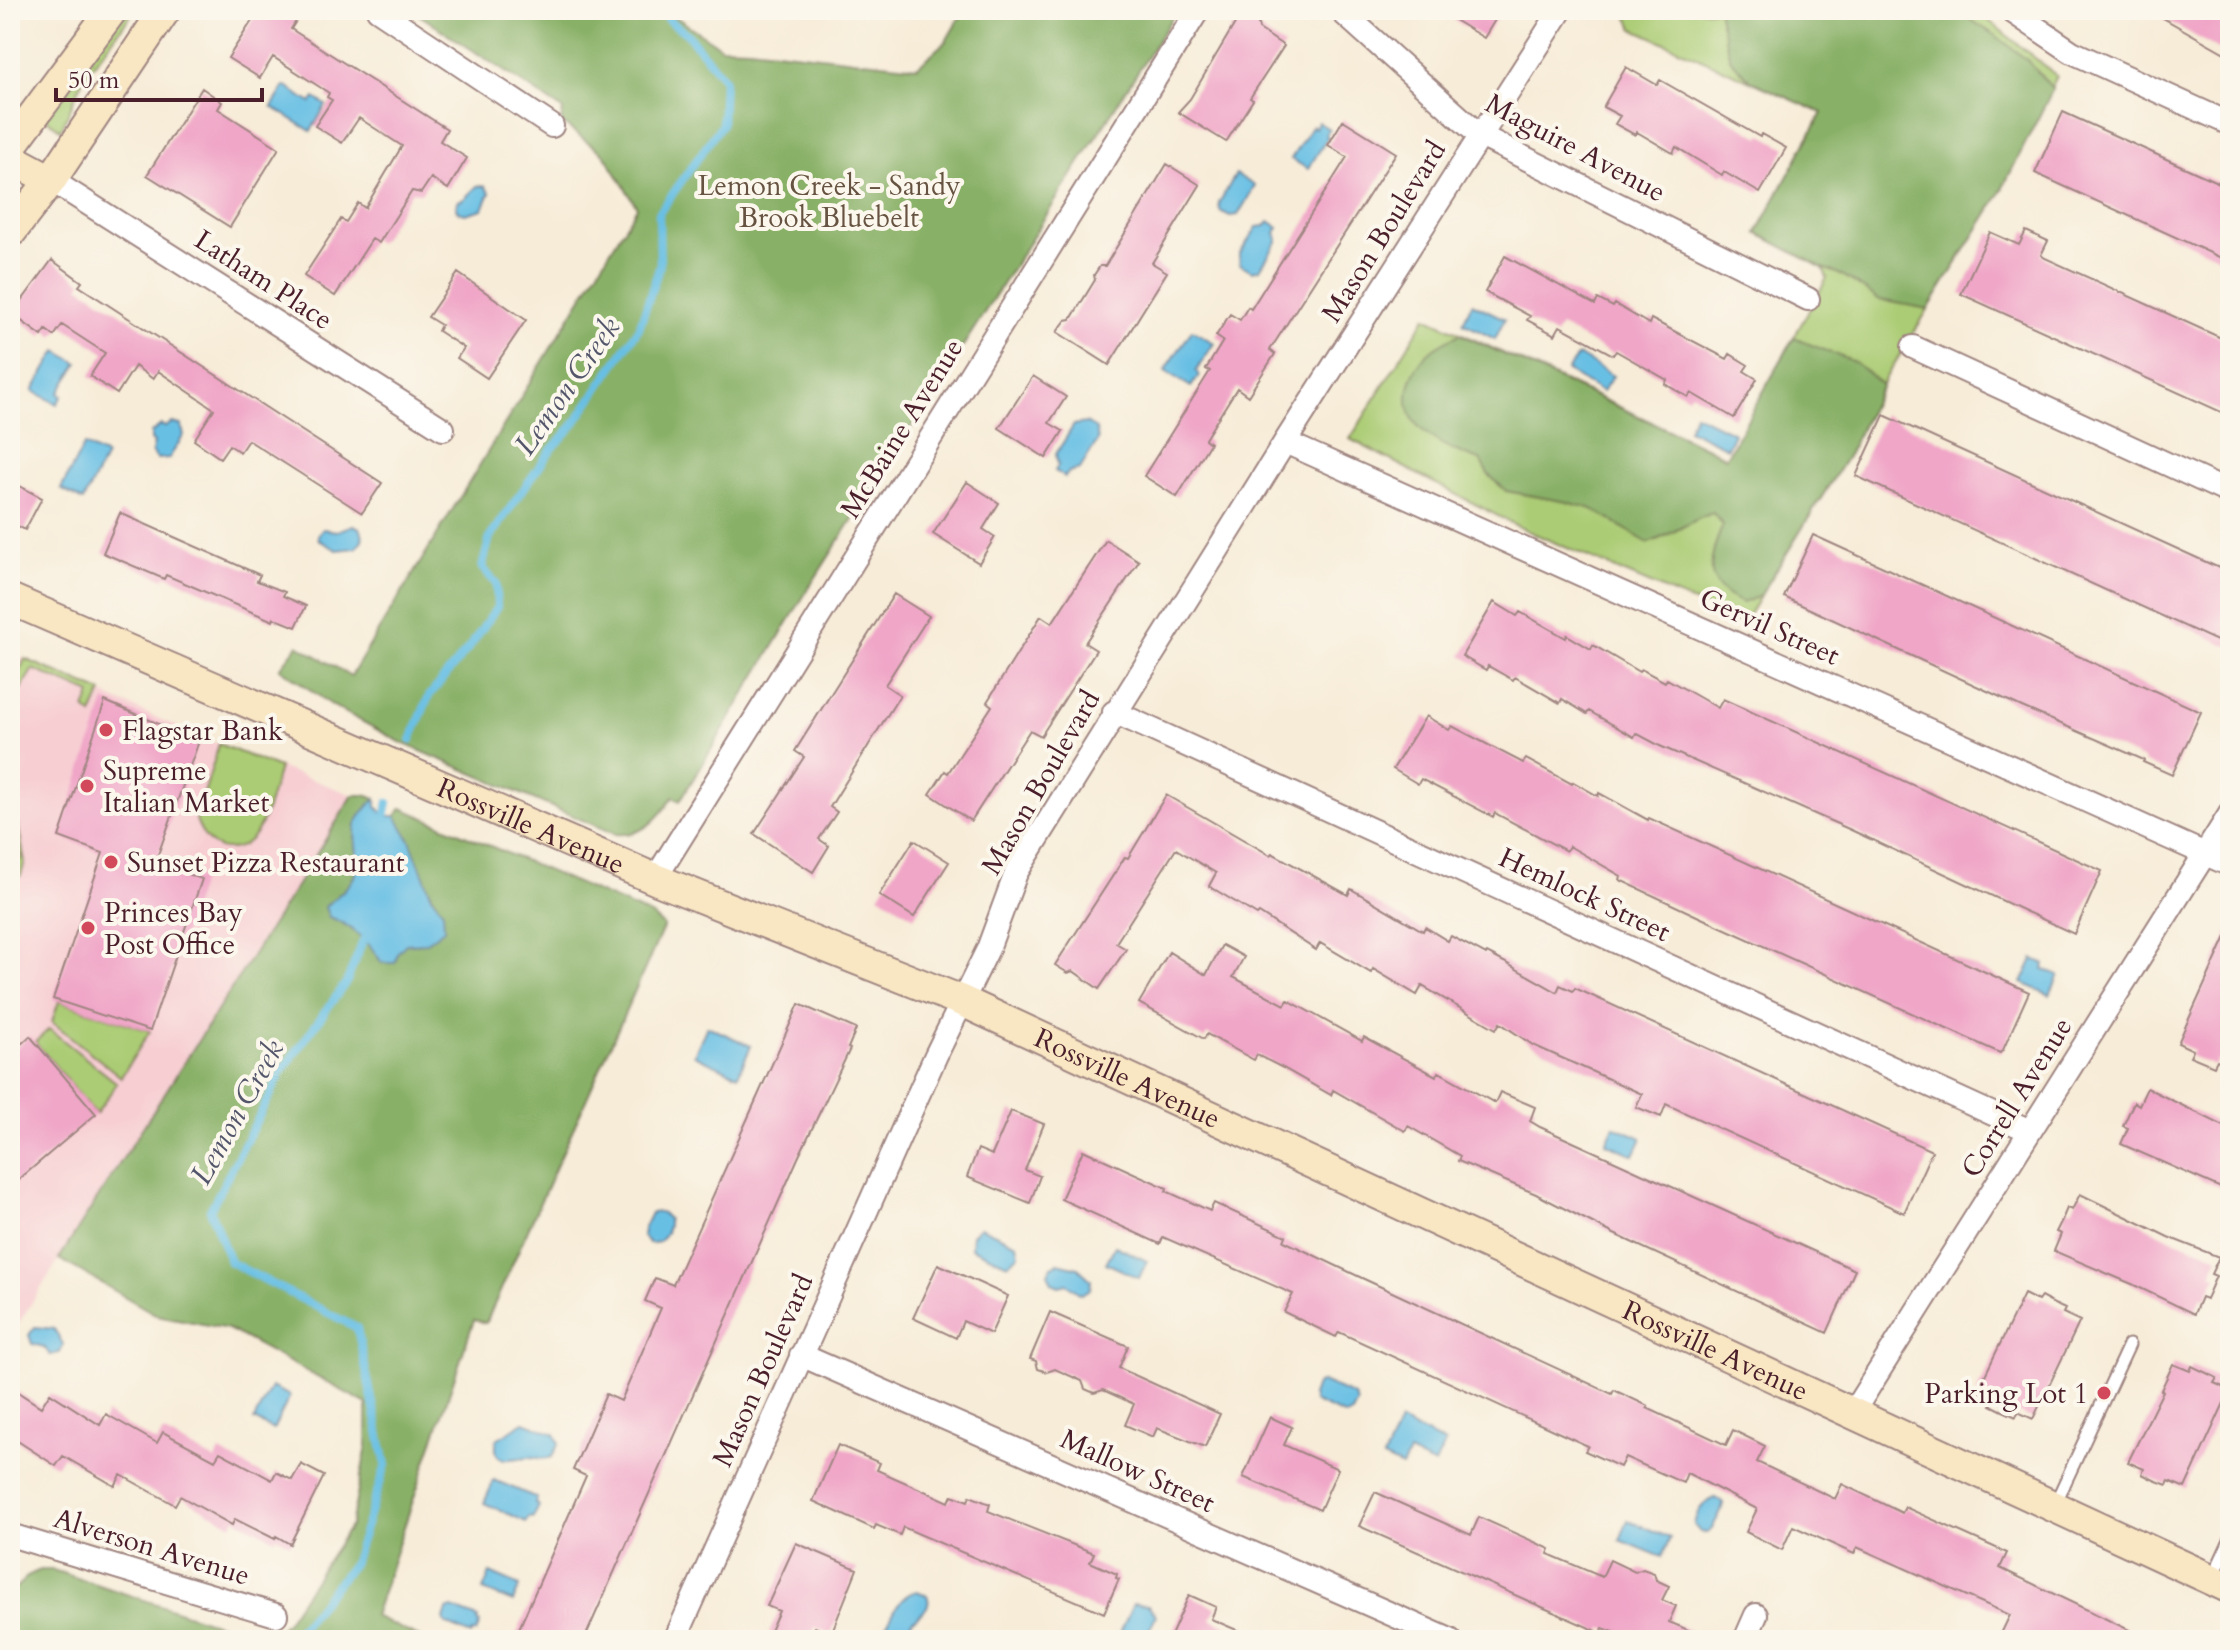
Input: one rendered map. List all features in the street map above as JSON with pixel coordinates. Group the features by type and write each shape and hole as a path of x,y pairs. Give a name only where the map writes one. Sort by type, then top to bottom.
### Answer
{"street":[{"path":"10,147 112,10"},
{"path":"10,233 51,180 165,10"},
{"path":"378,10 552,126"},
{"name":"McBaine Avenue","path":"655,879 1198,10"},
{"name":"Maguire Avenue","path":"1340,10 1479,135 1808,299"},
{"name":"Mason Boulevard","path":"675,1640 801,1355 988,949 1016,873 1114,712 1561,10"},
{"path":"2010,10 2072,52 2230,124"},
{"path":"10,158 51,180"},
{"name":"Latham Place","path":"51,180 443,429"},
{"path":"1913,347 2230,493"},
{"name":"Gervil Street","path":"1285,442 2230,865"},
{"name":"Rossville Avenue","path":"10,599 655,879 962,1001 2221,1583"},
{"name":"Hemlock Street","path":"1114,712 2030,1131"},
{"name":"Correll Avenue","path":"1853,1412 2230,814"},
{"name":"Mallow Street","path":"801,1355 1450,1640"},
{"name":"Alverson Avenue","path":"10,1535 276,1615"},
{"path":"1745,1640 1756,1615"}],"lane":[{"path":"2054,1505 2129,1345"},
{"path":"2221,1583 2230,1540"}],"shaded area":[{"path":"10,653 200,737 353,795 10,1337"}],"green space":[{"path":"124,10 135,10 83,79 61,130 44,117"},
{"name":"Lemon Creek - Sandy Brook Bluebelt","path":"412,10 665,10 721,47 917,67 946,41 964,10 1177,10 807,591 680,801 673,797 649,825 634,833 615,834 402,743 333,706 280,668 298,645 351,676 637,207 604,154 561,122 563,110"},
{"path":"1624,10 1970,10 1982,15 2057,76 1999,195 1885,379 1849,453 1743,624 1521,528 1350,439 1426,317 1727,457 1827,278 1823,268 1757,233 1822,113 1634,29"},
{"path":"1718,10 1955,10 2027,60 2053,89 1999,195 1928,309 1880,300 1844,276 1757,233 1822,113 1751,81 1730,59"},
{"path":"1460,334 1726,457 1794,338 1855,362 1882,385 1849,453 1760,596 1743,603 1729,596 1714,580 1712,560 1723,525 1713,513 1648,543 1592,509 1506,491 1488,474 1480,460 1448,447 1419,427 1412,417 1408,395 1414,372 1428,353"},
{"path":"25,659 102,692 92,715 85,709 91,694 33,669 21,689 16,687 14,682"},
{"path":"219,744 279,768 263,820 256,832 238,847 225,849 210,843 196,820"},
{"path":"353,795 376,799 355,827 357,862 353,879 325,907 329,917 359,935 382,963 406,944 425,943 443,911 429,889 396,816 402,808 651,915 664,926 486,1323 474,1320 374,1616 425,1640 267,1640 286,1622 351,1525 367,1446 367,1404 228,1329 157,1315 59,1259"},
{"path":"18,825 25,862 21,875 15,879 11,872 22,856 10,848 10,836"},
{"path":"59,1001 150,1031 121,1077 52,1022"},
{"path":"49,1029 117,1083 96,1114 35,1042"},
{"path":"40,1570 53,1570 266,1640 10,1640 10,1593 29,1575"}],"water":[{"path":"285,86 311,103 315,98 326,105 311,131 272,107"},
{"path":"1318,122 1329,129 1328,137 1308,169 1291,159 1312,126 1315,128"},
{"path":"1236,174 1255,186 1238,215 1230,216 1220,211 1219,203"},
{"path":"477,186 485,186 490,193 483,209 465,214 458,212 458,201"},
{"path":"1269,221 1279,228 1276,232 1278,240 1260,269 1252,271 1240,264 1239,255 1257,227 1265,226"},
{"path":"1472,303 1505,319 1495,339 1463,323"},
{"path":"1192,330 1214,343 1196,371 1199,375 1191,387 1165,371"},
{"path":"57,351 78,363 59,393 62,396 57,404 33,391"},
{"path":"1578,355 1613,376 1602,392 1567,371"},
{"path":"1695,414 1734,433 1727,448 1688,429"},
{"path":"172,423 181,425 184,435 169,458 157,459 152,452 154,443 151,433 161,425 165,427"},
{"path":"1086,423 1096,429 1098,440 1080,469 1069,472 1065,477 1055,471 1058,465 1056,454 1074,425"},
{"path":"84,445 106,456 83,501 61,489"},
{"path":"353,525 360,528 362,534 362,541 356,548 337,550 319,540 318,535 323,529 337,531"},
{"path":"376,799 377,807 385,816 396,816 410,840 432,897 443,911 444,929 425,943 406,944 398,952 395,963 382,963 359,935 329,917 325,907 353,879 357,862 355,827"},
{"path":"2033,959 2045,964 2044,969 2059,975 2050,995 2022,983"},
{"path":"707,1026 751,1046 738,1075 694,1055"},
{"path":"1614,1126 1642,1138 1634,1155 1606,1143"},
{"path":"661,1212 668,1219 666,1232 658,1242 649,1243 642,1236 643,1229 651,1213"},
{"path":"980,1227 1017,1244 1019,1255 1008,1264 971,1248 972,1235"},
{"path":"1115,1246 1147,1261 1139,1278 1106,1263"},
{"path":"1058,1263 1078,1268 1091,1280 1090,1289 1081,1294 1067,1284 1059,1286 1052,1283 1048,1273"},
{"path":"35,1327 54,1329 63,1344 60,1353 50,1355 44,1347 32,1344 29,1335"},
{"path":"1322,1382 1354,1396 1357,1403 1352,1413 1346,1416 1314,1402 1312,1396 1316,1385"},
{"path":"271,1387 290,1396 273,1430 254,1420"},
{"path":"524,1422 555,1434 559,1443 552,1457 499,1457 497,1439"},
{"path":"1400,1422 1445,1443 1435,1465 1409,1453 1402,1467 1383,1458"},
{"path":"494,1480 537,1498 535,1504 539,1506 533,1518 529,1517 526,1522 484,1503"},
{"path":"1715,1498 1723,1503 1721,1512 1712,1529 1707,1533 1700,1532 1694,1525 1697,1515 1703,1505"},
{"path":"1628,1520 1670,1538 1662,1557 1620,1540"},
{"path":"490,1573 520,1586 513,1602 483,1590"},
{"path":"917,1591 927,1595 928,1604 911,1622 909,1636 902,1638 889,1634 886,1626 898,1605 906,1596"},
{"path":"1133,1604 1148,1605 1156,1615 1145,1640 1117,1640"},
{"path":"452,1608 478,1618 480,1623 476,1633 471,1635 446,1624 447,1610"}],"building":[{"path":"259,10 279,10 296,21 291,29 447,129 440,141 467,158 448,189 431,178 421,193 412,191 379,243 372,239 335,296 304,276 341,219 346,222 358,203 365,208 402,146 359,118 342,143 315,126 332,100 327,97 329,93 273,57 260,78 228,58"},
{"path":"1243,10 1257,19 1259,29 1284,46 1226,142 1178,112 1190,99"},
{"path":"1438,10 1501,10 1484,38"},
{"path":"2149,10 2230,10 2230,56"},
{"path":"1626,67 1657,85 1660,80 1760,137 1761,134 1786,148 1760,193 1724,172 1722,175 1676,147 1673,153 1637,132 1635,135 1615,124 1620,116 1603,107"},
{"path":"202,88 222,102 218,109 279,148 230,227 147,175"},
{"path":"2063,112 2230,188 2230,262 2035,173"},
{"path":"1343,120 1396,153 1270,350 1275,354 1248,396 1237,388 1205,439 1210,443 1177,497 1144,476 1210,371 1206,369 1223,341 1216,336 1230,314 1240,320 1248,307 1251,309 1347,157 1328,145"},
{"path":"1167,164 1200,185 1152,263 1167,272 1109,365 1057,332 1066,320 1071,319 1095,280 1094,275 1100,266 1105,266"},
{"path":"2026,231 2048,241 2041,255 2045,258 2230,342 2230,416 1961,294 1990,232 2019,245"},
{"path":"1505,256 1595,305 1598,299 1613,307 1615,304 1649,324 1651,319 1727,359 1730,354 1748,365 1744,371 1757,379 1734,418 1691,393 1688,397 1665,384 1667,380 1616,351 1613,355 1560,326 1555,335 1527,320 1530,316 1485,292"},
{"path":"52,260 82,282 79,286 382,483 362,513 248,440 240,452 229,445 220,458 194,440 214,409 158,371 153,379 135,366 117,394 90,376 105,353 62,325 54,336 46,330 42,336 12,314"},
{"path":"458,273 526,320 487,378 457,358 464,348 438,331 441,325 428,317"},
{"path":"1033,376 1066,397 1049,423 1063,431 1046,458 999,428"},
{"path":"1884,415 2230,573 2230,647 1856,476"},
{"path":"10,481 42,498 25,530 10,522"},
{"path":"967,482 999,503 983,529 995,537 979,563 933,534"},
{"path":"120,513 260,575 257,581 285,592 283,596 306,606 296,627 274,618 273,621 166,575 164,579 103,553"},
{"path":"1813,535 2201,712 2172,775 1784,597"},
{"path":"1106,540 1139,561 1085,643 1096,650 1041,736 1030,730 971,821 930,794 945,771 948,773 992,706 987,702 1041,616 1052,623"},
{"path":"894,594 929,616 885,685 900,695 830,807 837,812 819,839 829,846 813,872 754,834 804,757 795,751"},
{"path":"1494,602 1517,616 1520,612 1591,649 1593,645 1639,672 1641,669 1665,682 1667,679 1718,708 1723,699 2102,871 2074,934 1636,733 1634,737 1589,711 1587,714 1562,699 1560,703 1515,677 1513,680 1488,666 1486,670 1462,656"},
{"path":"105,701 199,741 155,863 202,879 150,1031 53,999 103,853 59,837"},
{"path":"1426,716 1449,730 1452,726 1523,763 1526,759 1648,820 2029,992 2003,1050 2000,1053 1620,880 1621,876 1569,846 1566,851 1495,813 1493,817 1421,779 1418,784 1393,769"},
{"path":"1166,795 1270,855 1272,853 1348,895 1351,889 1423,931 1425,927 1448,941 1451,936 1557,992 1560,985 1573,991 1575,988 1932,1151 1904,1213 1666,1104 1661,1117 1636,1107 1642,1094 1533,1045 1500,1023 1496,1029 1422,986 1417,995 1320,943 1316,950 1259,913 1257,915 1209,886 1216,873 1176,849 1116,943 1126,949 1099,989 1073,971 1068,973 1055,965 1125,857 1128,858"},
{"path":"914,840 949,862 914,917 879,895"},
{"path":"2230,928 2230,1066 2217,1060 2214,1066 2190,1056 2193,1050 2178,1043"},
{"path":"1222,945 1244,957 1233,977 1285,1005 1288,1000 1362,1041 1364,1037 1436,1076 1439,1072 1495,1103 1500,1092 1535,1107 1530,1121 1540,1127 1855,1270 1827,1333 1614,1234 1536,1194 1458,1161 1460,1156 1408,1126 1405,1131 1333,1090 1331,1095 1257,1055 1254,1060 1207,1034 1204,1039 1139,1003 1169,952 1206,975"},
{"path":"799,1004 856,1029 850,1049 798,1158 584,1640 514,1640 586,1476 573,1470 606,1394 621,1401 661,1308 645,1301 655,1278 673,1285"},
{"path":"30,1036 96,1114 10,1187 10,1054"},
{"path":"2147,1088 2230,1129 2230,1192 2121,1144 2128,1128 2123,1126 2134,1102 2139,1105"},
{"path":"1011,1111 1044,1124 1025,1170 1040,1176 1030,1203 967,1177 978,1149 992,1155"},
{"path":"1083,1150 1210,1211 1214,1203 1286,1236 1284,1241 1364,1279 1612,1394 1614,1390 1726,1445 1733,1430 1765,1446 1757,1462 1835,1499 1842,1484 1902,1513 1905,1507 1994,1547 2007,1553 2000,1568 2150,1640 1998,1640 2010,1615 1857,1547 1854,1554 1793,1526 1782,1550 1746,1532 1757,1509 1687,1473 1683,1483 1625,1457 1620,1467 1585,1451 1588,1446 1339,1332 1336,1337 1284,1312 1293,1294 1163,1237 1160,1244 1061,1199"},
{"path":"2080,1194 2168,1237 2219,1257 2211,1274 2216,1276 2206,1299 2201,1297 2194,1314 2054,1251 2061,1234 2056,1232 2067,1208 2072,1210"},
{"path":"938,1264 1008,1296 991,1334 963,1321 956,1338 913,1318"},
{"path":"2024,1294 2038,1301 2041,1297 2080,1321 2033,1419 2018,1412 2016,1417 2003,1411 1991,1405 1994,1400 1977,1392"},
{"path":"1050,1312 1128,1346 1119,1368 1220,1414 1205,1447 1157,1428 1153,1437 1125,1425 1134,1404 1103,1390 1094,1393 1085,1389 1082,1381 1055,1369 1047,1372 1038,1369 1036,1361 1030,1359"},
{"path":"2173,1364 2190,1371 2192,1366 2217,1378 2214,1383 2230,1390 2185,1488 2169,1481 2167,1485 2154,1480 2142,1474 2144,1469 2128,1462"},
{"path":"10,1387 41,1407 50,1393 100,1425 106,1414 157,1443 163,1432 215,1460 220,1452 272,1480 276,1472 292,1480 301,1464 324,1476 290,1544 235,1519 232,1525 180,1496 175,1505 121,1475 115,1486 63,1456 56,1466 10,1436"},
{"path":"1270,1417 1292,1427 1284,1445 1338,1469 1320,1510 1243,1477"},
{"path":"838,1445 880,1463 877,1470 949,1502 952,1495 968,1501 970,1496 990,1504 988,1511 1094,1553 1090,1562 1117,1574 1116,1578 1119,1579 1104,1613 903,1527 900,1535 876,1525 874,1529 813,1501"},
{"path":"1375,1492 1471,1535 1479,1517 1550,1549 1548,1554 1602,1577 1610,1560 1635,1572 1643,1569 1654,1573 1656,1580 1669,1586 1662,1600 1676,1606 1669,1622 1712,1640 1635,1640 1603,1628 1601,1633 1359,1526"},
{"path":"796,1543 857,1569 831,1634 815,1627 810,1640 785,1640 769,1633 779,1611 767,1606"},
{"path":"1189,1595 1216,1607 1211,1619 1260,1640 1169,1640"}],"waterway":[{"name":"Lemon Creek","path":"411,740 429,696 471,645 497,607 496,583 482,568 490,537 550,451 573,426 639,328 660,265 659,213 722,124 724,79 687,34 667,19 665,10"},
{"name":"Lemon Creek","path":"383,827 388,803"},
{"name":"Lemon Creek","path":"290,1640 353,1564 386,1465 357,1328 230,1262 210,1210 283,1070 347,981 367,931"}],"place":[{"name":"Flagstar Bank","path":"106,730"},
{"name":"Supreme Italian Market","path":"87,786"},
{"name":"Sunset Pizza Restaurant","path":"111,862"},
{"name":"Princes Bay Post Office","path":"88,928"},
{"name":"Parking Lot 1","path":"2104,1393"}]}
